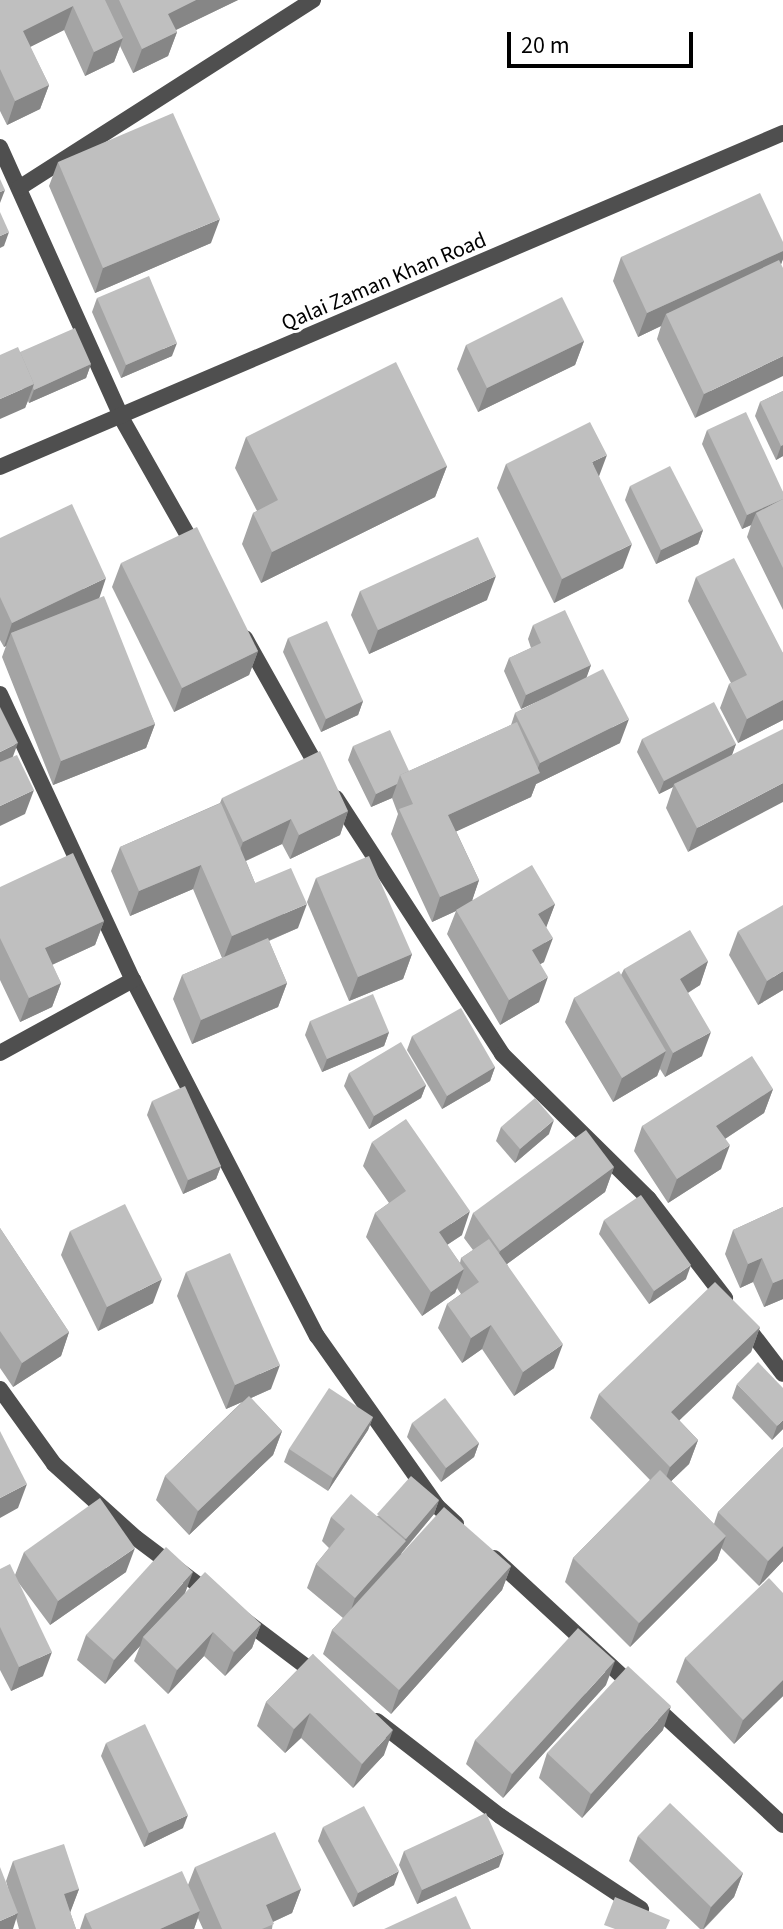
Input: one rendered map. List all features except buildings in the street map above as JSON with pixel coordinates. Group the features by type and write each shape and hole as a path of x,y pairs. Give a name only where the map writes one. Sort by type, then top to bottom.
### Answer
{"street":[{"path":"19,188 313,0"},
{"name":"Qalai Zaman Khan Road","path":"0,467 122,419 783,133"},
{"path":"0,147 122,419 207,569"},
{"path":"237,624 353,830 502,1054 649,1199 783,1374"},
{"path":"0,694 133,980 317,1336 437,1506 783,1825"},
{"path":"0,1053 133,980"},
{"path":"0,1389 54,1464 101,1507 332,1686"},
{"path":"368,1714 500,1816 641,1909"}]}
